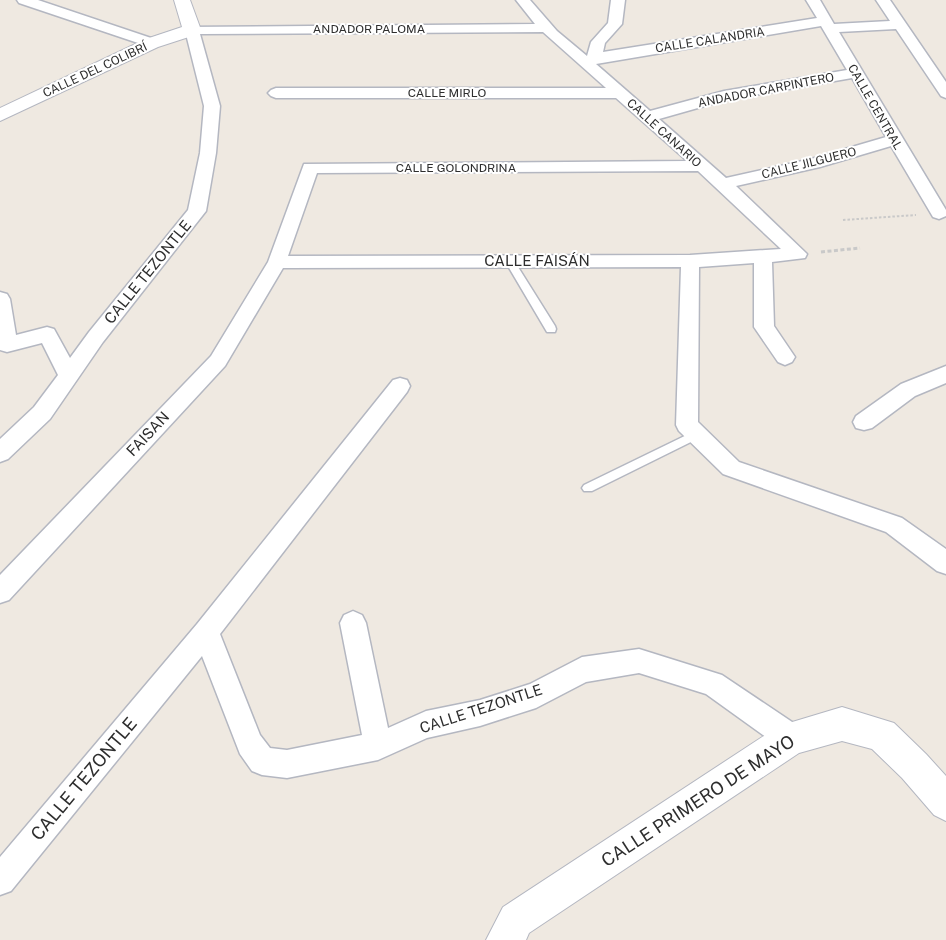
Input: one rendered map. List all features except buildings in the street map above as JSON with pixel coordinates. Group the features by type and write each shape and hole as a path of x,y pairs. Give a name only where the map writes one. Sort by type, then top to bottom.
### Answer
{"street":[{"path":"24,0 152,43"},
{"name":"CALLE TEZONTLE","path":"0,453 42,413 96,337 197,211 208,153 212,106 182,0"},
{"name":"CALLE CANARIO","path":"523,0 546,28 568,50 590,60 619,92 723,184 798,254"},
{"path":"590,60 598,42 615,24 618,0"},
{"name":"CALLE CENTRAL","path":"813,0 826,25 939,213"},
{"path":"883,0 946,93"},
{"name":"CALLE CALANDRIA","path":"590,60 826,25 900,25"},
{"name":"ANDADOR PALOMA","path":"192,30 546,28"},
{"name":"CALLE DEL COLIBRÍ","path":"0,115 152,43 192,30"},
{"name":"ANDADOR CARPINTERO","path":"648,117 724,96 855,73"},
{"name":"CALLE MIRLO","path":"276,93 619,92"},
{"name":"CALLE JILGUERO","path":"723,184 814,163 895,140"},
{"name":"CALLE GOLONDRINA","path":"277,262 310,168 701,166"},
{"name":"CALLE FAISÁN","path":"277,262 690,261 798,254"},
{"path":"763,256 764,327 785,357"},
{"path":"690,261 687,425 731,468 894,525 946,563"},
{"name":"FAISAN","path":"0,592 218,360 247,315 277,262"},
{"path":"0,298 7,345 47,334 69,376"},
{"path":"864,422 908,390 946,374"},
{"name":"CALLE TEZONTLE","path":"0,880 206,632 400,386"},
{"path":"352,623 378,746"},
{"name":"CALLE TEZONTLE","path":"206,632 250,744 262,761 287,764 378,746 426,725 480,713 536,695 582,670 638,660 713,684 791,738"},
{"name":"CALLE PRIMERO DE MAYO","path":"505,940 516,920 791,738 842,724 882,736 914,766 946,803"}],"lane":[{"path":"510,261 551,329"},
{"path":"588,488 697,434"}],"path":[{"path":"843,220 939,213"},
{"path":"798,254 860,248"}]}
